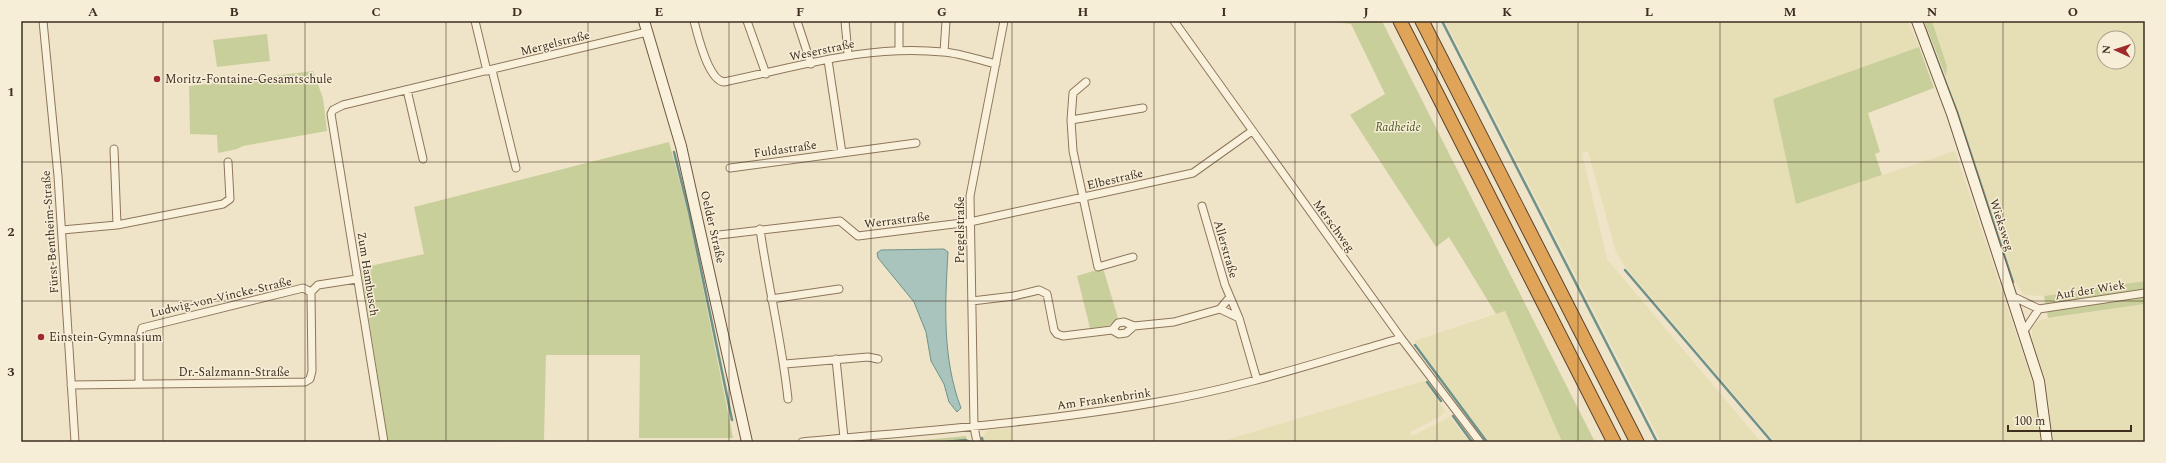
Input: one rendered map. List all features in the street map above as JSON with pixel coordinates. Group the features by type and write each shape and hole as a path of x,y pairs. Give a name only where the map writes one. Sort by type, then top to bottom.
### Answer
{"highway":[{"path":"1400,21 1614,442"},
{"path":"1422,21 1637,442"}],"street":[{"name":"Fürst-Bentheim-Straße","path":"43,21 54,126 62,230 74,442"},
{"path":"474,21 516,168"},
{"name":"Oelder Straße","path":"644,21 681,146 747,442"},
{"name":"Weserstraße","path":"694,21 706,58 718,81 724,82 811,64 848,54 899,50 944,52 996,64"},
{"path":"747,21 766,74"},
{"path":"797,21 811,64"},
{"path":"845,21 848,54"},
{"path":"899,21 899,50"},
{"path":"944,52 946,21"},
{"name":"Pregelstraße","path":"977,442 974,427 970,196 1004,21"},
{"name":"Merschweg","path":"1174,21 1401,338 1480,442"},
{"name":"Wieksweg","path":"1917,21 1952,114 2039,381 2047,442"},
{"name":"Mergelstraße","path":"333,110 343,104 647,32"},
{"path":"828,60 842,153"},
{"path":"1086,82 1073,93 1071,120 1073,151 1098,267 1133,257"},
{"path":"407,90 423,159"},
{"path":"1071,120 1143,108"},
{"name":"Zum Hambusch","path":"333,110 331,114 384,442"},
{"name":"Elbestraße","path":"970,222 1193,173 1252,131"},
{"name":"Fuldastraße","path":"730,168 916,143"},
{"path":"114,148 117,225"},
{"path":"62,230 117,225 223,204 230,199 228,162"},
{"name":"Allerstraße","path":"1202,206 1230,297 1239,318 1257,380"},
{"name":"Werrastraße","path":"719,235 840,220 858,236 970,222"},
{"path":"760,229 771,299 785,364 788,399"},
{"path":"311,292 318,285 357,279"},
{"name":"Ludwig-von-Vincke-Straße","path":"139,384 139,341 142,328 303,288 311,292"},
{"path":"771,299 839,289"},
{"path":"972,301 1014,296 1040,290 1047,294 1054,330 1057,334 1063,336 1112,330 1118,323 1124,322 1134,326 1174,322 1220,309 1239,318"},
{"name":"Dr.-Salzmann-Straße","path":"71,385 299,383 310,379 312,371 311,292"},
{"name":"Auf der Wiek","path":"2039,309 2145,293"},
{"name":"Allerstraße","path":"1220,309 1230,297"},
{"path":"2013,299 2016,298 2039,309 2026,328 2022,329"},
{"name":"Am Frankenbrink","path":"802,442 974,427 1152,404 1257,380 1401,338"},
{"path":"785,364 868,357 878,359"},
{"path":"836,359 844,438"}],"shaded area":[{"path":"1445,21 1908,21 1919,47 1773,99 1796,204 1955,151 2033,384 2041,442 1775,442 1623,264 1616,252 1588,151 1582,153 1607,259 1761,442 1661,442"},
{"path":"1932,21 2144,21 2145,281 2044,296 2024,295 2016,283 1946,77 1947,66"},
{"path":"2145,304 2145,442 2053,442 2045,378 2032,339 2032,328 2039,320"},
{"path":"1505,311 1562,442 1489,442 1414,341"},
{"path":"1424,381 1445,411 1441,416 1410,432 1412,436 1450,417 1469,442 1226,442 1226,440"},
{"path":"1012,428 1013,442 985,442 983,436 988,430"}],"green space":[{"name":"Radheide","path":"1324,21 1382,21 1595,442 1562,442 1505,311 1496,314 1449,237 1436,247 1350,115 1385,94 1351,24"},
{"path":"1924,21 1932,21 1947,66 1946,77"},
{"path":"267,34 270,61 217,67 213,40"},
{"path":"1919,47 1934,88 1868,113 1880,152 1875,154 1882,175 1796,204 1773,99"},
{"path":"313,71 323,98 327,131 243,146 237,149 218,153 217,135 190,134 189,86"},
{"path":"669,142 688,213 733,438 639,438 640,355 546,355 544,440 388,442 361,268 424,254 414,207"},
{"path":"1103,268 1118,318 1108,326 1090,328 1077,276"},
{"path":"2145,281 2145,304 2048,318 2044,296"},
{"path":"966,436 967,442 902,442"}],"water":[{"path":"944,249 948,252 946,331 951,370 961,408 957,412 949,402 944,384 931,361 926,332 914,302 878,258 877,253 881,250"}],"waterway":[{"path":"1442,21 1657,442"},
{"path":"1924,26 1957,112 2013,282"},
{"path":"674,152 689,212 732,420"},
{"path":"1625,270 1772,442"},
{"path":"1415,345 1487,442"},
{"path":"1427,382 1441,401"},
{"path":"1453,416 1472,442"},
{"path":"982,438 983,442"},
{"path":"946,442 965,440 970,442"}],"place":[{"name":"Moritz-Fontaine-Gesamtschule","path":"157,79"},
{"name":"Einstein-Gymnasium","path":"41,337"}]}
